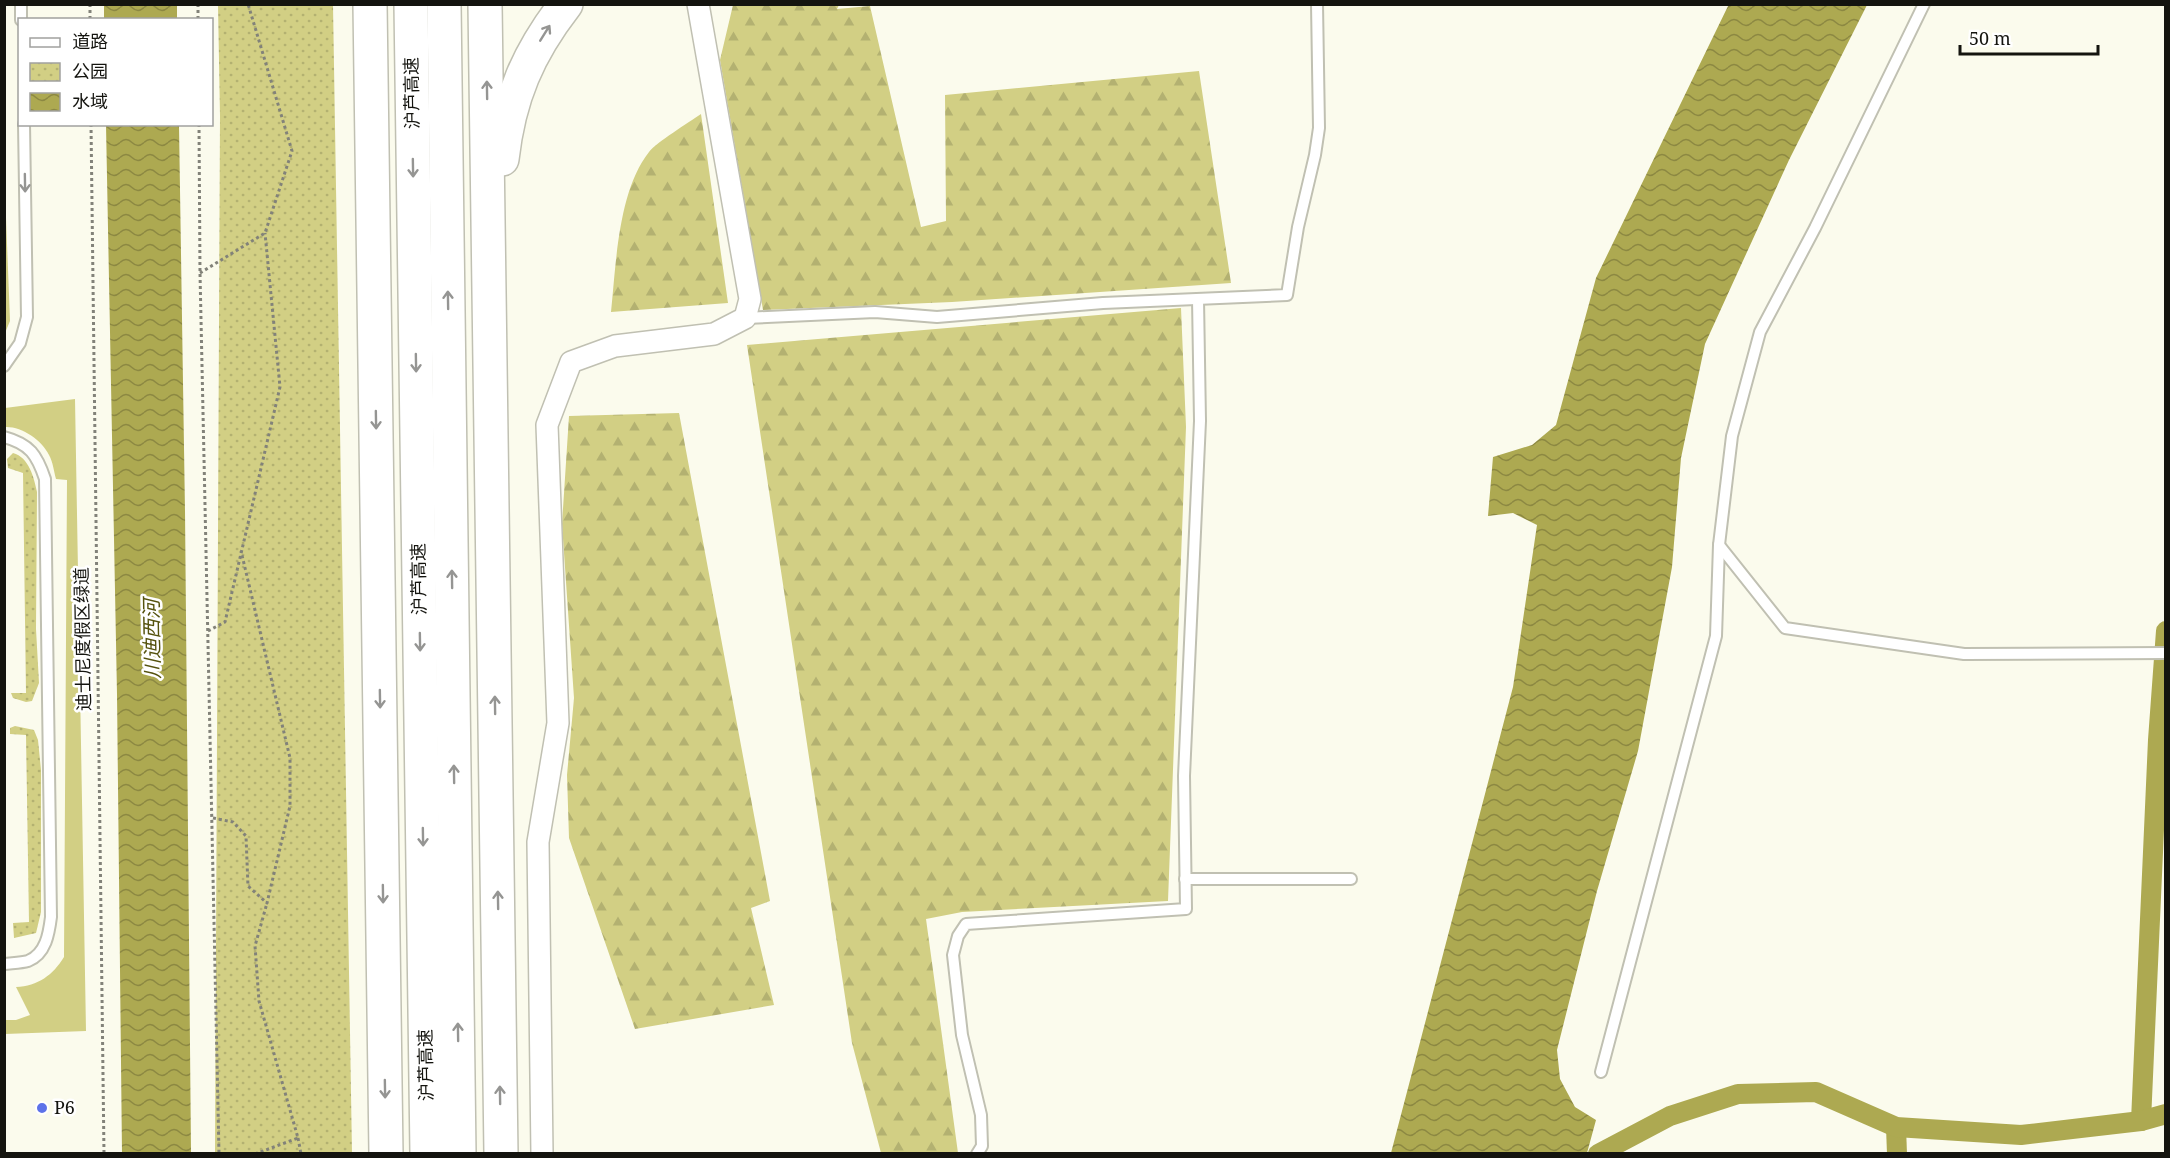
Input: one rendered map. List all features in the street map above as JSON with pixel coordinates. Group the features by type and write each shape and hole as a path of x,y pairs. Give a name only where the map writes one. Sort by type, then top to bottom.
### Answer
{"highway":[{"path":"358,4 375,342"},
{"path":"370,4 386,1154"},
{"name":"沪芦高速","path":"411,4 427,1154"},
{"name":"沪芦高速","path":"444,4 459,1154"},
{"path":"485,4 501,1154"},
{"path":"493,565 498,189 504,141 514,96 529,59 549,26 566,4"}],"street":[{"path":"542,1154 538,842 558,723 547,425 571,362 615,346 714,334 745,318 750,299 698,4"}],"lane":[{"path":"745,318 875,312 937,317 1103,303 1287,295 1298,227 1319,128 1317,4"},
{"path":"1601,1072 1716,636 1719,544 1732,436 1760,332 1815,228 1924,4"},
{"path":"4,366 20,343 27,317 24,126"},
{"path":"977,1154 982,1146 981,1115 962,1035 952,956 958,936 966,924 1186,909 1184,776 1200,422 1198,299"},
{"path":"4,437 29,447 39,462 45,479 51,917 49,933 42,951 29,961 4,964"},
{"path":"1719,544 1785,628 1964,654 2166,653"},
{"path":"1185,879 1351,879"}],"path":[{"path":"208,631 225,622 280,387 265,233 292,151 248,4"},
{"name":"迪士尼度假区绿道","path":"92,126 104,1154"},
{"path":"199,126 200,273 219,1154"},
{"path":"200,273 265,233"},
{"path":"242,550 290,758 290,806 255,946 260,1001 301,1154"},
{"path":"213,818 233,822 246,836 248,886 267,903"},
{"path":"255,1154 298,1138"}],"green space":[{"path":"218,5 333,5 352,1153 215,1153 220,116"},
{"path":"733,5 839,5 837,9 870,6 921,227 946,221 945,95 1199,71 1231,283 952,302 763,310 720,60"},
{"path":"701,114 728,303 611,312 620,229 631,187 639,168 653,148"},
{"path":"4,166 10,321 5,333 4,333"},
{"path":"1181,308 1186,427 1168,901 962,912 926,919 958,1153 881,1153 852,1043 747,345"},
{"path":"75,399 86,1031 5,1034 5,1020 16,1020 30,1015 16,987 38,982 55,969 64,957 67,480 56,479 46,449 36,439 24,431 5,427 5,408"},
{"path":"679,413 770,901 751,908 774,1005 635,1029 569,838 567,775 574,698 562,524 569,416"},
{"path":"13,453 19,455 27,463 37,492 36,629 39,683 32,701 26,702 13,698 11,693 26,693 23,473 8,468 7,459"},
{"path":"15,726 34,730 38,740 41,770 41,912 36,933 14,938 13,923 29,922 26,735 10,734 10,728"}],"water":[{"path":"1729,4 1867,5 1789,160 1705,344 1681,458 1672,567 1638,751 1597,891 1557,1050 1560,1079 1575,1107 1596,1120 1587,1153 1391,1153 1513,687 1537,525 1513,513 1488,516 1493,457 1532,445 1556,425 1596,278"},
{"path":"104,5 177,5 177,18 104,18"},
{"name":"川迪西河","path":"106,126 179,126 191,1153 122,1153 117,694"}],"waterway":[{"path":"2141,1121 2158,740 2166,631"},
{"path":"1598,1154 1670,1116 1738,1094 1816,1092 1896,1127 2021,1135 2141,1121 2166,1114"},
{"path":"1896,1127 1897,1154"}],"place":[{"name":"P6","path":"42,1108"}]}
